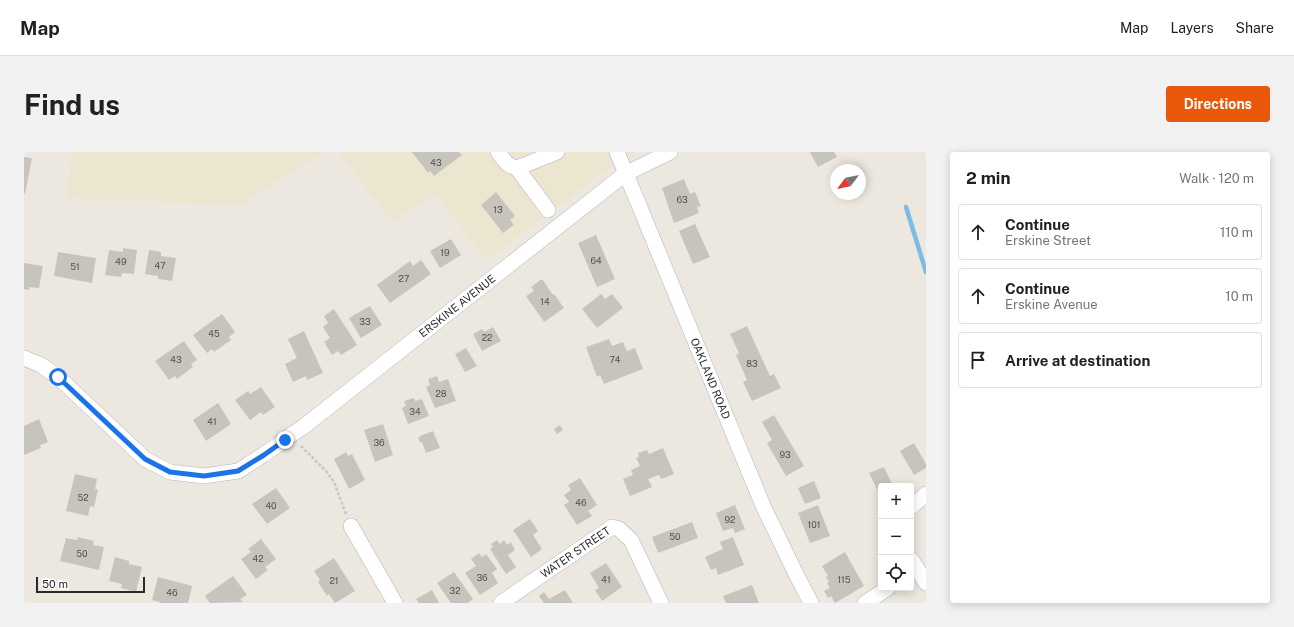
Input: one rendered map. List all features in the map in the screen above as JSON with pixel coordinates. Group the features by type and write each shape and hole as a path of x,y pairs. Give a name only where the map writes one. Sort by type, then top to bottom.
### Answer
{"street":[{"path":"498,152 506,164 517,168 557,152"},
{"name":"OAKLAND ROAD","path":"617,152 764,508 811,603"},
{"name":"ERSKINE AVENUE","path":"24,358 41,365 58,377 145,459 170,472 204,476 238,471 264,455 309,422 625,174 670,152"},
{"path":"517,168 548,210"},
{"path":"914,504 926,494"},
{"path":"351,526 395,603"},
{"name":"WATER STREET","path":"501,603 612,527 619,529 631,540 660,603"},
{"path":"914,566 919,578"},
{"path":"865,603 883,591"}],"path":[{"path":"288,437 326,470 334,482 351,526"}],"shaded area":[{"path":"71,152 323,152 241,205 67,198"},
{"path":"338,152 636,152 606,170 487,260 435,195 392,221"}],"building":[{"path":"412,152 459,152 462,155 434,176 430,171 428,173"},
{"path":"810,152 834,152 837,157 818,167"},
{"path":"24,157 32,158 25,194 24,193"},
{"path":"684,179 690,194 695,192 701,206 697,207 699,213 674,223 662,188"},
{"path":"496,192 515,216 510,220 514,225 503,233 481,205"},
{"path":"695,224 710,257 693,264 679,231"},
{"path":"596,235 615,279 597,287 578,243"},
{"path":"451,239 461,255 440,268 430,251"},
{"path":"123,248 137,250 134,274 122,273 121,277 105,275 109,250 123,252"},
{"path":"149,250 161,252 161,256 176,258 172,281 158,279 158,276 145,274"},
{"path":"58,252 96,258 92,283 54,276"},
{"path":"421,260 431,274 390,303 377,285 410,261 413,266"},
{"path":"24,263 43,266 39,288 29,287 29,290 24,289"},
{"path":"542,279 564,308 544,322 526,296 534,291 531,287"},
{"path":"601,294 605,299 612,294 623,308 597,328 582,309"},
{"path":"370,306 382,325 361,338 349,318"},
{"path":"334,309 357,345 341,355 338,351 332,355 324,342 330,338 323,327 328,323 324,316"},
{"path":"222,314 235,332 229,337 231,340 214,352 212,349 207,353 193,335"},
{"path":"747,326 770,376 774,374 781,388 752,401 743,382 747,380 736,355 739,353 730,334"},
{"path":"493,327 501,341 482,351 473,334 482,329 484,332"},
{"path":"304,331 323,373 307,380 306,376 293,382 285,364 297,358 288,339"},
{"path":"609,339 612,346 623,342 627,351 635,348 643,369 604,384 600,375 597,377 586,347"},
{"path":"184,341 197,360 191,364 193,367 177,379 175,376 169,380 155,361"},
{"path":"466,348 477,366 465,372 455,354"},
{"path":"437,376 439,382 448,379 456,401 435,408 426,387 430,385 428,379"},
{"path":"261,387 275,407 263,415 261,412 250,420 235,400 248,391 250,394"},
{"path":"414,398 415,401 422,399 429,416 408,424 402,408 406,406 404,401"},
{"path":"218,403 231,424 206,441 193,420"},
{"path":"774,415 804,466 786,476 767,443 772,440 762,422"},
{"path":"39,419 48,442 40,445 41,448 24,455 24,426"},
{"path":"383,424 393,455 375,462 364,430"},
{"path":"560,425 563,430 557,434 554,429"},
{"path":"433,431 440,448 426,453 422,442 420,442 418,438"},
{"path":"914,443 926,464 926,468 914,475 900,451"},
{"path":"663,448 674,474 661,479 659,475 648,479 652,487 630,496 623,479 633,475 631,470 640,466 636,458 639,457 638,453 647,450 649,454"},
{"path":"346,452 348,456 352,454 365,480 349,489 334,459"},
{"path":"884,467 892,483 878,483 878,491 869,473"},
{"path":"75,474 97,479 95,489 98,490 94,507 90,506 88,516 66,511"},
{"path":"580,478 597,505 588,511 592,516 577,525 564,505 569,502 564,495 571,490 568,485"},
{"path":"814,481 821,498 805,504 798,488"},
{"path":"276,488 290,508 267,524 252,504"},
{"path":"735,505 745,529 735,533 733,528 723,531 716,513"},
{"path":"818,505 830,536 810,543 798,513"},
{"path":"530,519 538,531 533,535 542,549 531,557 513,530"},
{"path":"692,522 698,538 658,553 652,537"},
{"path":"78,537 94,541 93,545 104,547 99,570 60,561 66,538 77,540"},
{"path":"733,537 744,565 718,575 716,568 711,570 705,557 723,549 720,542"},
{"path":"261,539 276,559 265,567 268,570 256,579 241,559 251,552 248,549"},
{"path":"497,540 500,544 504,540 507,545 511,542 515,550 508,555 516,567 506,574 490,549 493,547 491,544"},
{"path":"845,552 864,586 835,603 831,596 828,598 824,591 830,588 826,577 828,576 822,566"},
{"path":"479,553 482,557 486,554 497,569 492,573 498,583 480,595 465,573 476,566 471,559"},
{"path":"115,557 129,561 129,564 142,567 136,592 121,588 122,584 109,581"},
{"path":"334,558 355,591 335,603 329,594 327,596 318,582 320,580 314,571"},
{"path":"606,563 622,587 602,601 595,590 599,588 590,573"},
{"path":"454,572 473,599 468,603 451,603 437,583"},
{"path":"233,576 247,595 240,599 243,602 210,603 205,596"},
{"path":"158,577 192,586 188,603 159,603 160,602 152,600"},
{"path":"752,585 759,603 726,603 723,596"},
{"path":"432,590 439,603 419,603 416,599"},
{"path":"565,590 573,603 544,603 539,596 544,592 549,599"}],"waterway":[{"path":"906,207 926,272"}],"route":[{"path":"58,377 145,459 170,472 204,476 238,471 285,440"}]}
